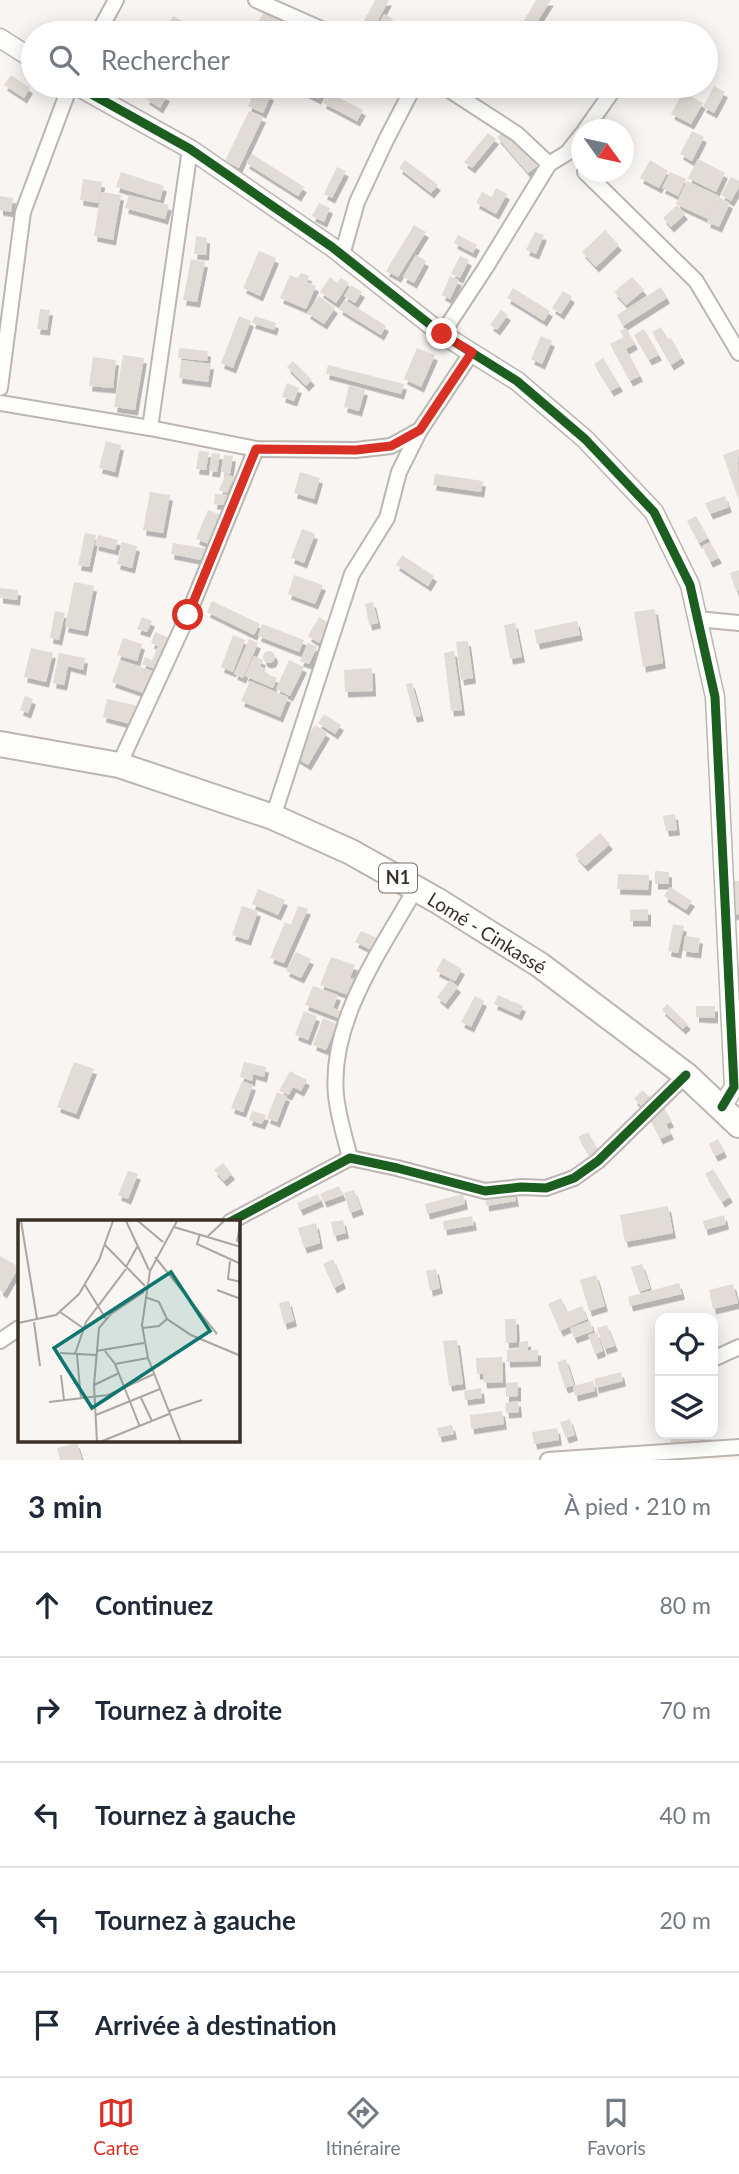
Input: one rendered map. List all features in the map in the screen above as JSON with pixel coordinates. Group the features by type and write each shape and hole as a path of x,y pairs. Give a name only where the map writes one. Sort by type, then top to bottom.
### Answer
{"highway":[{"name":"Lomé - Cinkassé","path":"0,744 119,765 273,817 351,852 416,888 540,965 686,1075 739,1125"}],"street":[{"path":"105,21 116,0"},
{"path":"256,0 303,21"},
{"path":"0,38 21,51"},
{"path":"0,388 23,212 66,98"},
{"path":"99,98 190,149 342,255 442,334 517,381 585,439 654,512 690,585 715,697 734,1087 722,1107"},
{"path":"342,255 357,202 408,98"},
{"path":"462,98 517,134 548,163"},
{"path":"592,119 607,98"},
{"path":"442,334 548,163 567,153 571,148"},
{"path":"150,428 190,149"},
{"path":"567,153 571,157"},
{"path":"596,182 696,281 739,353"},
{"path":"273,817 352,573 387,517 399,472 420,430 472,352"},
{"path":"0,402 256,449 356,450 391,446 420,430"},
{"path":"119,765 188,615 256,449"},
{"path":"697,619 739,622"},
{"path":"350,1158 336,1096 337,1052 359,988 416,888"},
{"path":"234,1220 350,1158 485,1191 521,1187 546,1188 574,1178 598,1161 686,1075"},
{"path":"0,1341 18,1329"},
{"path":"718,1356 739,1346"},
{"path":"548,1460 739,1447"}],"building":[{"path":"375,0 389,0 378,21 364,21"},
{"path":"536,0 551,0 538,21 524,21"},
{"path":"264,12 280,20 280,21 259,21"},
{"path":"384,14 393,19 392,21 380,21"},
{"path":"11,75 21,82 21,96 4,85"},
{"path":"718,88 725,92 714,113 703,107 708,98 718,98"},
{"path":"147,98 166,98 160,108"},
{"path":"252,98 270,98 263,113 248,106"},
{"path":"325,98 340,98 363,110 357,121 323,103"},
{"path":"680,98 694,98 703,103 691,124 671,114"},
{"path":"249,111 263,117 239,168 225,161"},
{"path":"507,129 537,166 528,173 497,137"},
{"path":"692,131 704,137 692,161 680,154"},
{"path":"488,133 496,139 472,168 464,162"},
{"path":"252,154 304,187 298,196 246,163"},
{"path":"698,159 725,173 716,192 688,178"},
{"path":"405,160 438,185 431,193 399,168"},
{"path":"650,160 668,171 659,188 640,178"},
{"path":"337,167 346,171 332,198 324,194"},
{"path":"121,172 164,186 160,200 116,187"},
{"path":"670,172 686,179 678,196 662,188"},
{"path":"731,177 739,181 739,187 731,201 721,195"},
{"path":"83,179 102,182 99,203 80,200"},
{"path":"687,181 719,196 708,219 676,204"},
{"path":"496,188 507,194 496,214 476,203 482,192 492,197"},
{"path":"101,192 121,195 113,240 94,236"},
{"path":"129,195 169,205 165,219 125,208"},
{"path":"0,196 13,198 11,212 0,210"},
{"path":"719,197 730,203 719,227 707,222"},
{"path":"319,203 330,208 324,222 312,216"},
{"path":"677,205 685,214 671,227 663,218"},
{"path":"414,225 426,232 398,277 386,271"},
{"path":"605,230 619,245 596,267 582,252"},
{"path":"535,232 544,235 536,254 526,250"},
{"path":"458,235 477,245 473,253 454,243"},
{"path":"196,236 207,238 206,255 194,254"},
{"path":"259,251 276,258 260,296 243,288"},
{"path":"416,255 426,261 414,283 403,277"},
{"path":"460,256 469,260 460,278 451,274"},
{"path":"191,259 205,262 197,302 183,300"},
{"path":"301,273 309,276 307,282 316,286 306,309 280,298 290,275 298,278"},
{"path":"450,276 459,280 450,299 442,295"},
{"path":"330,277 337,283 341,278 349,283 336,303 320,292"},
{"path":"632,277 644,290 626,305 614,292"},
{"path":"351,285 362,292 355,303 344,296"},
{"path":"661,287 667,298 623,326 617,315"},
{"path":"513,288 550,311 544,321 507,298"},
{"path":"563,291 572,297 561,314 552,308"},
{"path":"319,296 335,308 324,324 307,313"},
{"path":"345,300 386,326 381,335 339,309"},
{"path":"40,309 50,310 47,330 37,329"},
{"path":"501,310 508,315 497,330 490,325"},
{"path":"239,316 251,321 233,368 221,363"},
{"path":"255,316 276,323 274,330 252,323"},
{"path":"661,327 668,339 671,338 682,358 671,365 652,332"},
{"path":"626,328 635,344 626,349 640,376 630,381 610,344 624,337 620,331"},
{"path":"644,329 659,355 649,360 634,335"},
{"path":"541,336 552,341 542,364 531,359"},
{"path":"179,348 208,351 207,361 178,358"},
{"path":"417,348 435,355 421,387 404,379"},
{"path":"123,355 144,358 135,410 114,407"},
{"path":"93,357 116,360 113,388 89,386"},
{"path":"603,358 620,386 611,391 594,364"},
{"path":"181,360 211,364 208,382 179,378"},
{"path":"293,361 312,380 306,386 287,367"},
{"path":"328,365 404,384 401,394 326,374"},
{"path":"287,383 299,388 294,401 282,397"},
{"path":"349,385 365,390 359,411 344,407"},
{"path":"106,441 121,445 115,472 99,468"},
{"path":"739,449 738,463 739,501 723,455"},
{"path":"199,451 209,452 206,470 196,469"},
{"path":"212,453 220,454 217,472 209,471"},
{"path":"224,455 233,456 230,474 221,472"},
{"path":"300,472 320,478 314,499 294,493"},
{"path":"226,474 234,477 227,493 219,490"},
{"path":"435,474 483,481 481,492 433,485"},
{"path":"150,492 170,495 163,533 143,530"},
{"path":"215,494 228,495 227,505 214,504"},
{"path":"725,496 729,507 710,514 705,503"},
{"path":"208,510 221,515 209,544 196,539"},
{"path":"696,516 708,538 699,543 687,521"},
{"path":"302,529 315,534 304,563 291,558"},
{"path":"85,533 96,535 89,567 78,565"},
{"path":"98,535 118,540 115,550 95,545"},
{"path":"122,542 137,546 132,568 117,564"},
{"path":"710,542 719,558 710,562 702,546"},
{"path":"173,543 209,549 206,561 171,554"},
{"path":"402,555 434,576 428,586 396,565"},
{"path":"739,570 739,590 736,591 730,573"},
{"path":"294,575 323,585 315,604 288,594"},
{"path":"74,582 94,586 85,631 65,627"},
{"path":"0,588 18,590 17,600 0,598"},
{"path":"212,601 260,624 254,635 207,612"},
{"path":"373,602 378,623 369,625 365,604"},
{"path":"655,609 663,663 643,667 634,612"},
{"path":"55,611 65,613 59,640 50,638"},
{"path":"142,617 152,621 147,632 137,629"},
{"path":"319,617 330,624 319,643 308,636"},
{"path":"577,621 580,635 537,644 534,630"},
{"path":"515,623 522,657 510,659 504,625"},
{"path":"262,624 304,640 299,652 258,636"},
{"path":"155,632 170,638 157,670 142,664 145,657 152,660 158,646 151,643"},
{"path":"233,635 245,640 233,672 221,667"},
{"path":"123,638 142,644 137,661 117,655"},
{"path":"249,639 258,643 243,678 234,674"},
{"path":"468,641 473,678 461,680 456,642"},
{"path":"308,643 317,647 309,664 300,661"},
{"path":"31,648 53,653 46,682 24,677"},
{"path":"454,651 462,710 451,711 444,653"},
{"path":"264,652 274,652 274,662 264,662"},
{"path":"59,653 85,658 83,670 68,666 64,685 53,683"},
{"path":"254,656 263,660 260,666 266,669 264,673 277,678 273,688 245,676"},
{"path":"120,660 153,671 146,694 112,682"},
{"path":"289,660 304,667 290,696 276,689"},
{"path":"372,668 373,691 345,692 344,670"},
{"path":"250,681 288,697 280,717 241,701"},
{"path":"412,683 421,716 414,717 406,684"},
{"path":"25,696 33,699 28,713 20,710"},
{"path":"107,699 143,707 134,725 103,717"},
{"path":"324,714 341,725 335,734 318,723"},
{"path":"315,725 327,733 308,765 295,757"},
{"path":"675,814 677,830 666,831 663,816"},
{"path":"600,833 610,844 585,866 575,855"},
{"path":"655,871 669,872 669,884 655,884"},
{"path":"618,874 649,875 648,890 617,889"},
{"path":"729,881 739,881 739,914 731,915"},
{"path":"670,887 692,901 686,910 664,896"},
{"path":"258,889 285,900 278,915 252,904"},
{"path":"242,906 258,911 248,940 232,935"},
{"path":"298,906 308,909 284,963 270,958 285,922 291,925"},
{"path":"648,909 648,921 630,921 630,910"},
{"path":"673,924 684,926 678,953 668,951"},
{"path":"361,931 377,938 371,950 355,942"},
{"path":"685,936 700,938 698,953 683,951"},
{"path":"296,952 311,959 301,978 286,971"},
{"path":"331,957 355,965 350,978 354,979 348,995 320,985"},
{"path":"443,958 462,969 455,981 436,971"},
{"path":"450,980 458,987 445,1004 437,997"},
{"path":"313,986 338,995 333,1008 342,1011 339,1018 305,1005"},
{"path":"498,995 523,1006 519,1015 494,1004"},
{"path":"475,996 484,1001 471,1027 461,1022"},
{"path":"667,1004 688,1024 683,1029 662,1010"},
{"path":"696,1006 715,1006 715,1018 696,1017"},
{"path":"304,1011 317,1016 308,1040 295,1035"},
{"path":"323,1018 337,1024 326,1050 313,1045"},
{"path":"74,1062 94,1069 76,1114 57,1107"},
{"path":"244,1062 266,1067 264,1077 253,1074 252,1081 240,1077"},
{"path":"290,1071 307,1080 301,1091 293,1087 289,1095 279,1091"},
{"path":"242,1081 253,1085 243,1112 231,1108"},
{"path":"642,1090 652,1099 643,1108 634,1099"},
{"path":"277,1092 287,1096 277,1122 267,1118"},
{"path":"665,1109 671,1122 666,1124 671,1134 660,1139 648,1115"},
{"path":"252,1111 266,1115 262,1124 249,1120"},
{"path":"588,1132 600,1153 591,1158 578,1137"},
{"path":"718,1139 724,1152 715,1156 709,1144"},
{"path":"223,1163 232,1174 224,1181 214,1170"},
{"path":"713,1169 730,1197 722,1202 705,1174"},
{"path":"128,1171 138,1174 128,1199 118,1195"},
{"path":"339,1186 343,1195 324,1202 320,1194"},
{"path":"354,1190 361,1209 350,1213 344,1193"},
{"path":"514,1191 516,1201 486,1206 485,1196"},
{"path":"318,1194 321,1201 300,1210 297,1203"},
{"path":"463,1194 465,1204 427,1214 425,1204"},
{"path":"668,1206 673,1233 625,1242 620,1215"},
{"path":"724,1215 726,1224 705,1230 703,1221"},
{"path":"472,1216 474,1225 444,1230 443,1221"},
{"path":"343,1220 346,1233 334,1236 331,1222"},
{"path":"316,1223 320,1243 304,1248 298,1228"},
{"path":"0,1256 18,1269 4,1293 0,1290"},
{"path":"333,1259 343,1283 334,1288 323,1264"},
{"path":"642,1264 650,1288 639,1292 631,1267"},
{"path":"436,1269 440,1288 430,1291 426,1271"},
{"path":"596,1275 605,1306 589,1311 580,1280"},
{"path":"679,1283 682,1294 630,1306 628,1297"},
{"path":"733,1284 738,1303 713,1309 709,1290"},
{"path":"561,1298 567,1312 582,1306 587,1319 560,1331 548,1304"},
{"path":"289,1301 294,1321 284,1324 279,1303"},
{"path":"505,1319 516,1319 517,1342 506,1343"},
{"path":"590,1321 593,1331 574,1338 570,1328"},
{"path":"607,1325 615,1346 604,1349 597,1328"},
{"path":"597,1332 603,1351 595,1354 588,1335"},
{"path":"457,1340 463,1384 449,1386 443,1341"},
{"path":"528,1341 528,1350 538,1350 538,1361 507,1362 507,1350 519,1349 519,1342"},
{"path":"502,1357 503,1382 484,1383 483,1374 477,1374 476,1358"},
{"path":"566,1359 574,1385 565,1388 557,1362"},
{"path":"621,1372 623,1381 596,1388 594,1379"},
{"path":"593,1381 595,1391 575,1396 573,1386"},
{"path":"518,1382 518,1396 506,1397 506,1383"},
{"path":"481,1388 482,1398 465,1400 464,1391"},
{"path":"518,1401 519,1412 506,1413 505,1403"},
{"path":"502,1411 504,1424 471,1429 470,1415"},
{"path":"570,1419 575,1435 566,1438 560,1422"},
{"path":"452,1425 454,1434 439,1437 437,1428"},
{"path":"557,1428 559,1440 534,1444 532,1432"},
{"path":"670,1439 708,1439 671,1444"},
{"path":"77,1443 82,1460 60,1460 57,1448"}],"cycle path":[{"path":"99,98 190,149 332,247 442,334 517,381 585,439 654,512 690,585 715,697 734,1087 722,1107"},
{"path":"234,1220 350,1158 485,1191 521,1187 546,1188 574,1178 598,1161 686,1075"}],"route":[{"path":"188,615 256,449 356,450 391,446 420,430 472,352 442,334"}]}
